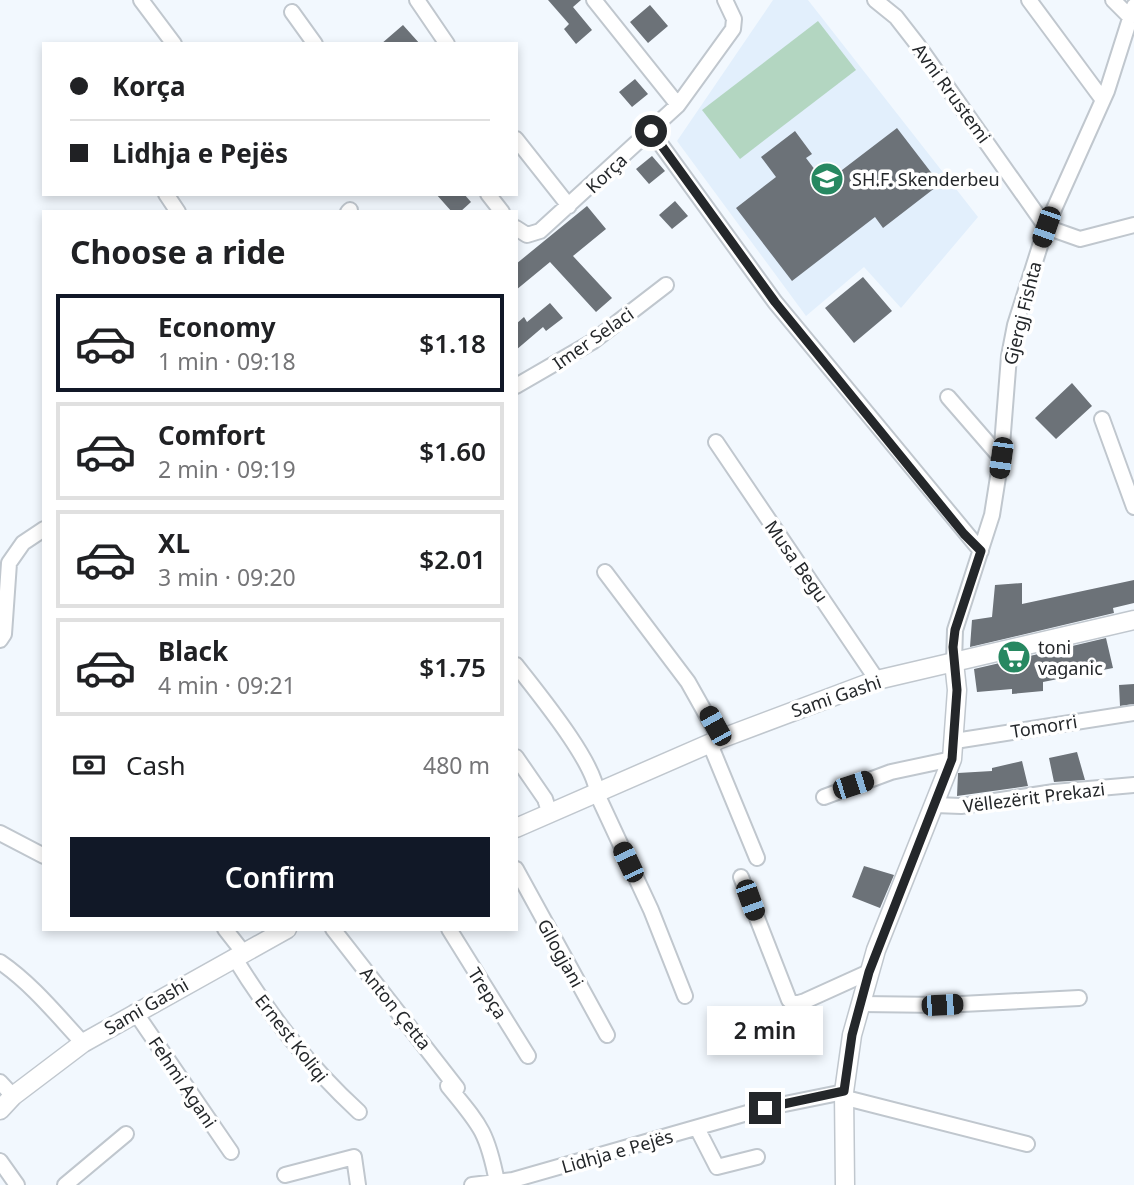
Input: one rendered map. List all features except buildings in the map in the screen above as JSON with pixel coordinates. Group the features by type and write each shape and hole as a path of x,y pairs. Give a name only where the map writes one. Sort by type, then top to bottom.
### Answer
{"street":[{"path":"141,0 172,42"},
{"path":"417,0 446,42"},
{"path":"594,0 678,105"},
{"name":"Korça","path":"518,229 527,235 533,235 569,206 678,105 733,29 734,19 724,0"},
{"name":"Avni Rrustemi","path":"875,0 897,17 1046,227"},
{"path":"1029,0 1103,100"},
{"name":"Gjergj Fishta","path":"954,662 955,630 992,515 1001,458 1009,356 1046,227 1103,100 1132,11 1113,0"},
{"path":"292,12 314,42"},
{"path":"651,131 775,302 964,534 981,551"},
{"name":"Korça","path":"518,142 569,206"},
{"path":"490,196 500,210"},
{"path":"1046,227 1080,239 1134,225"},
{"name":"Imer Selaci","path":"518,385 592,342 666,285"},
{"path":"948,397 1001,458"},
{"path":"1101,419 1134,507"},
{"name":"Musa Begu","path":"716,442 877,680"},
{"path":"0,640 4,634 9,563 23,543 42,530"},
{"path":"605,572 688,682 715,742 757,858"},
{"name":"Sami Gashi","path":"518,827 715,742 877,680 1134,620"},
{"path":"845,1185 845,1095 860,1004 908,864 952,759 957,690 954,662"},
{"path":"518,667 553,713 593,775 597,794 651,910 685,996"},
{"name":"Tomorri","path":"955,740 1134,713"},
{"path":"824,797 891,772 952,759"},
{"path":"518,760 545,799 550,814"},
{"name":"Vëllezërit Prekazi","path":"935,805 961,806 1054,792 1134,785"},
{"path":"0,833 42,855"},
{"name":"Gllogjani","path":"518,873 607,1035"},
{"path":"741,877 789,1000 795,1004 804,1002 869,972"},
{"name":"Ernest Koliqi","path":"226,931 268,1014 317,1074 359,1112"},
{"name":"Sami Gashi","path":"0,1110 13,1096 83,1043 283,931"},
{"name":"Anton Çetta","path":"335,931 483,1128 497,1182"},
{"name":"Trepça","path":"450,931 528,1056"},
{"path":"0,962 37,990 51,1011 83,1043"},
{"path":"860,1004 942,1005 1079,998"},
{"name":"Fehmi Agani","path":"135,1012 231,1152"},
{"path":"0,1082 13,1096"},
{"path":"845,1095 1027,1143"},
{"name":"Lidhja e Pejës","path":"472,1185 497,1182 575,1163 810,1097 845,1095"},
{"name":"Lidhja e Pejës","path":"697,1128 717,1167 757,1157"},
{"path":"65,1185 126,1134"},
{"path":"285,1175 354,1157 358,1185"},
{"path":"0,1161 17,1185"}],"shaded area":[{"name":"SH.F. Skenderbeu","path":"773,0 808,0 978,217 901,308 864,267 806,316 677,141"}],"green space":[{"path":"818,21 856,70 740,159 702,110"}],"place":[{"name":"SH.F. Skenderbeu","path":"827,179"},
{"name":"toni vaganic","path":"1014,657"}],"route":[{"path":"651,131 707,212 775,302 892,442 964,534 981,551 955,630 953,647 957,690 952,759 908,864 869,972 852,1035 844,1091 765,1108"}]}
